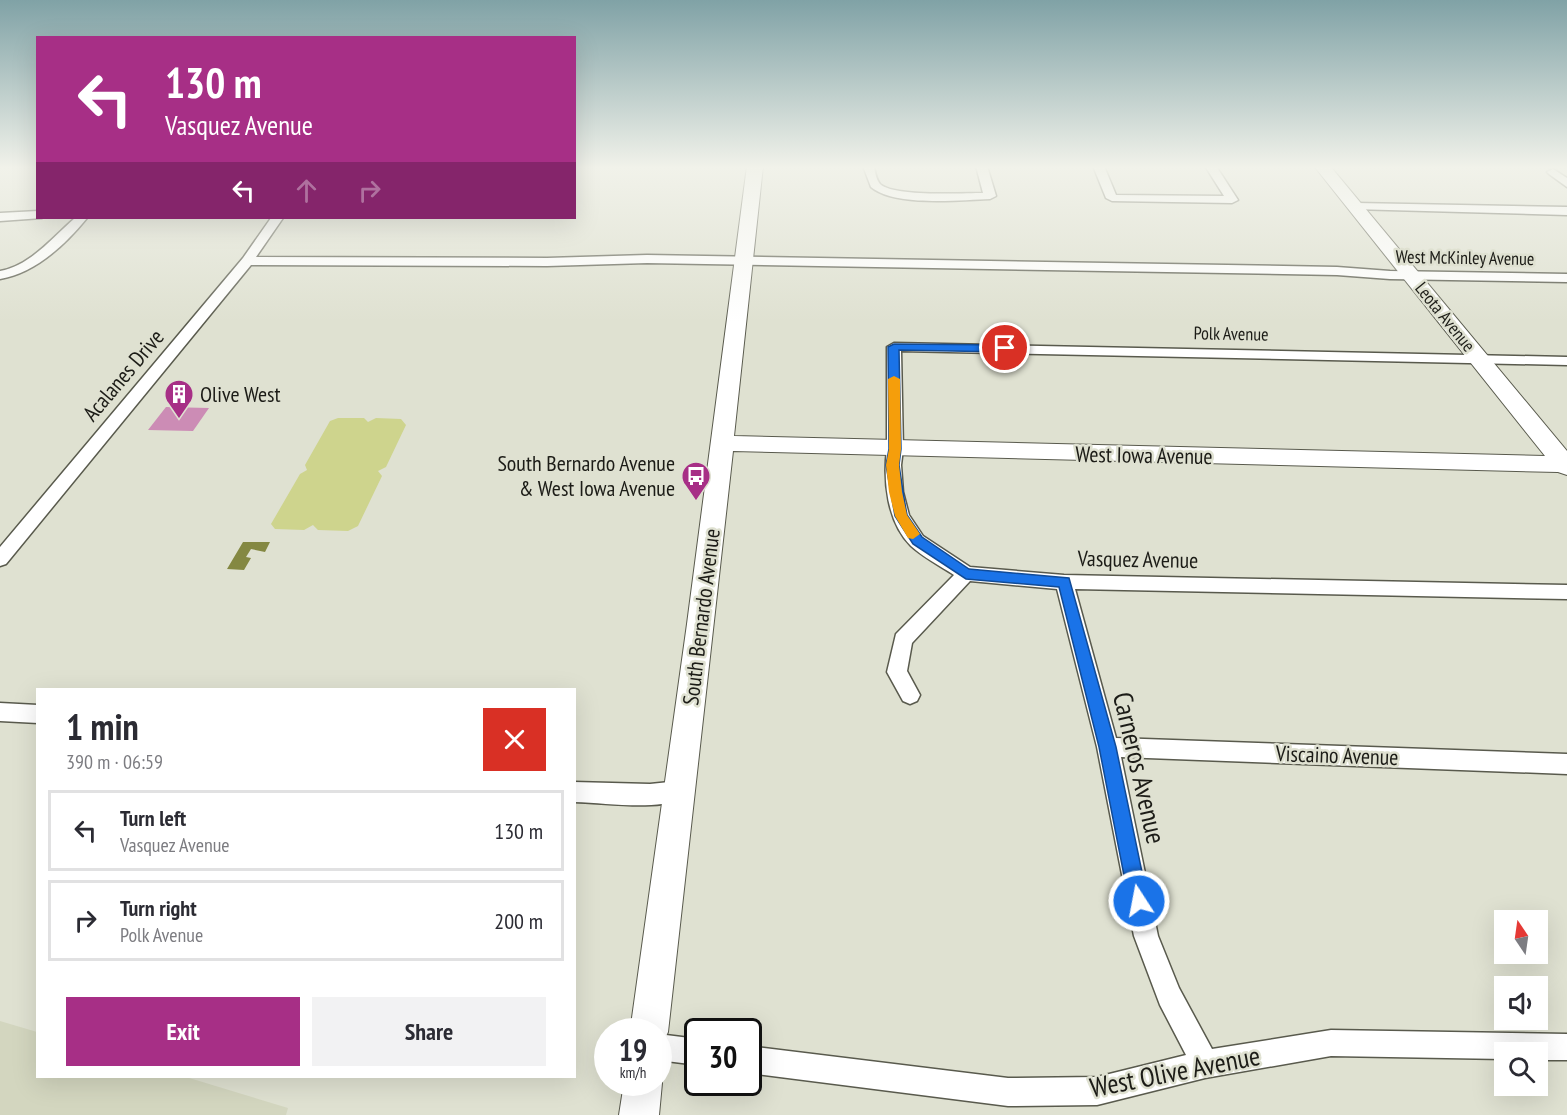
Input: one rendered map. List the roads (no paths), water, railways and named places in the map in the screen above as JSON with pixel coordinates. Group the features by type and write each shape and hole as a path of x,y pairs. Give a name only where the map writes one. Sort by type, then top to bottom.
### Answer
{"street":[{"name":"South Bernardo Avenue","path":"651,1018 749,218"},
{"name":"Leota Avenue","path":"1365,218 1566,465"},
{"path":"0,275 26,267 80,219"},
{"name":"Acalanes Drive","path":"0,559 247,261 277,219"},
{"name":"West McKinley Avenue","path":"247,261 744,260 1326,270 1410,275 1567,278"},
{"name":"Polk Avenue","path":"894,347 1567,361"},
{"name":"Vasquez Avenue","path":"894,347 895,449 892,465 901,516 917,541 966,574 1064,582 1567,592"},
{"name":"West Iowa Avenue","path":"722,442 746,445 1566,465"},
{"path":"910,695 897,672 903,640 966,574"},
{"name":"Carneros Avenue","path":"1064,582 1107,747 1146,936 1169,996 1205,1064"},
{"path":"0,712 36,714"},
{"name":"Viscaino Avenue","path":"1107,747 1567,764"},
{"path":"576,792 650,794 680,791"},
{"name":"West Olive Avenue","path":"762,1061 1008,1092 1097,1091 1205,1064 1331,1043 1567,1047"},
{"path":"639,1115 641,1096"}],"place":[{"name":"Olive West","path":"179,420"},
{"name":"South Bernardo Avenue & West Iowa Avenue","path":"696,502"}]}
